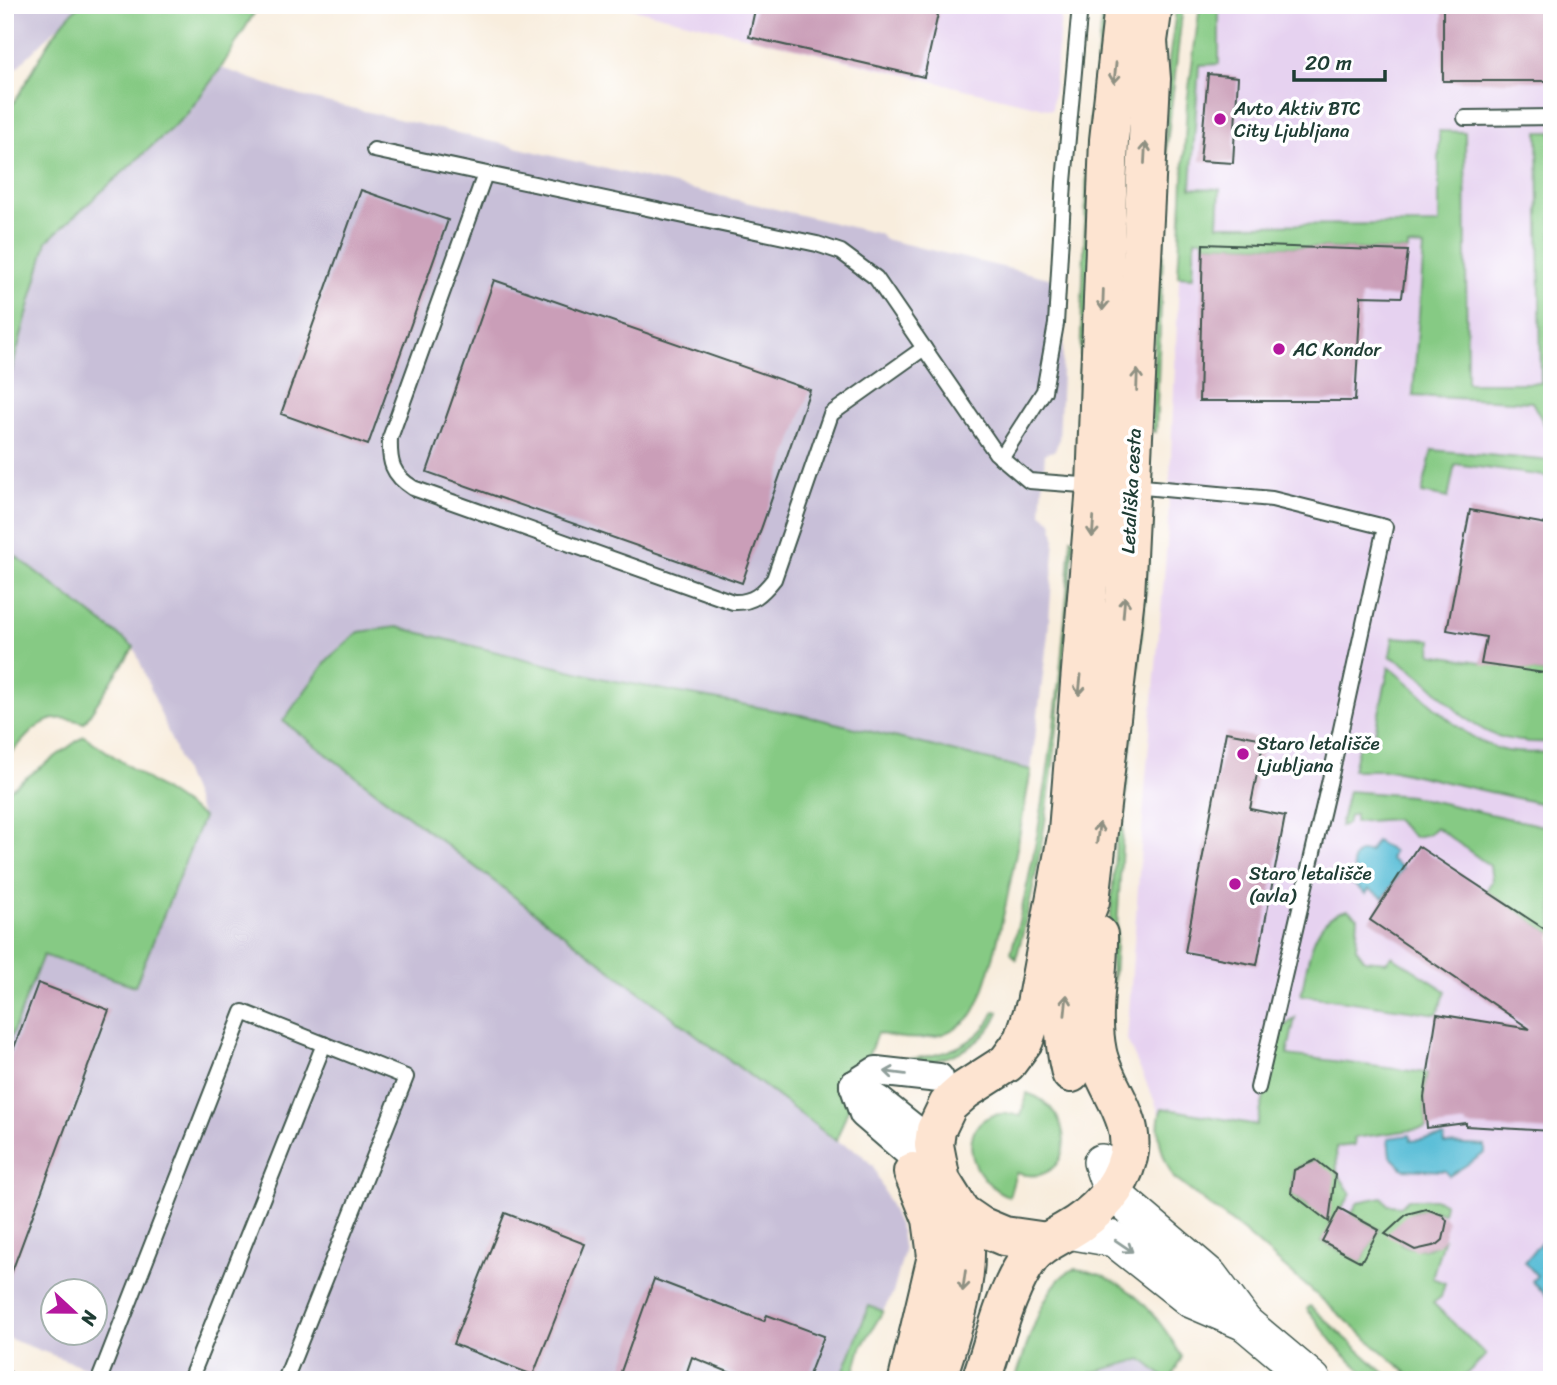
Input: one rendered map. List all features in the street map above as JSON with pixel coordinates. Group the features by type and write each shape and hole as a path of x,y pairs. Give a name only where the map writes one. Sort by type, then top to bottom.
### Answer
{"main road":[{"name":"Letališka cesta","path":"1070,1073 1063,1035 1065,1008 1075,936 1090,901 1116,692 1109,140 1124,5"},
{"name":"Letališka cesta","path":"999,1053 1016,1001 1073,745 1114,486 1142,209 1151,79 1148,41 1153,5"},
{"name":"Letališka cesta","path":"1151,79 1163,42 1168,5"},
{"name":"Letališka cesta","path":"1090,901 1098,937 1094,1033 1100,1062 1125,1121 1114,1169"},
{"name":"Letališka cesta","path":"918,1141 936,1130 948,1105 956,1096 1007,1063 999,1053"},
{"name":"Letališka cesta","path":"936,1380 963,1288 967,1249 961,1213 918,1141 917,1110 939,1078 999,1053 1046,1059 1070,1073 1097,1111 1114,1169"},
{"path":"908,1380 937,1256 918,1141"},
{"path":"981,1380 1023,1268 1031,1255 1043,1237 1094,1178 1114,1169"},
{"path":"962,1380 996,1279 1043,1237 1096,1211 1114,1169"},
{"name":"Letališka cesta","path":"961,1213 980,1226 1043,1237"}],"street":[{"path":"918,1141 854,1085 876,1070 939,1078"},
{"path":"1114,1169 1144,1222 1210,1276 1245,1323 1313,1380"},
{"path":"1043,1237 1114,1239 1191,1300 1245,1323"}],"lane":[{"path":"1001,458 1044,391 1056,324 1064,182 1080,5"},
{"path":"1465,118 1552,117"},
{"path":"374,150 817,244 841,252 876,278 1001,458 1028,481 1272,499 1385,527 1258,1088"},
{"path":"485,174 390,438 392,468 399,480 413,488 733,602 745,603 761,595 774,579 831,414 924,348"},
{"path":"99,1380 243,1012 406,1077 285,1380"},
{"path":"190,1380 324,1044"}],"shaded area":[{"path":"5,5 80,5 5,79"},
{"path":"617,5 1062,5 1052,110"},
{"path":"1200,5 1552,5 1552,1380 1415,1380 1243,1231 1174,1178 1162,1153 1159,1114 1155,1102 1127,1040 1146,777 1167,543 1187,103"},
{"path":"221,68 301,96 880,234 884,239 1066,282 1059,441 1054,451 1045,453 1041,513 1052,521 1055,537 1048,635 1031,770 1014,859 991,964 978,1003 970,1017 937,1037 921,1040 877,1033 837,1141 859,1152 873,1166 901,1231 904,1252 893,1293 883,1311 869,1306 840,1380 118,1380 5,1337 5,1052 43,955 134,986 202,817 134,647 5,548 5,395 47,241 186,115"},
{"path":"1142,1359 1165,1378 1088,1380 1090,1373"}],"green space":[{"path":"80,5 259,5 221,68 186,115 47,241 5,395 5,115 48,43"},
{"path":"1103,5 1109,5 1081,439 1077,448 1088,141"},
{"path":"1177,5 1183,5 1167,144 1156,432 1153,432 1151,420 1169,60"},
{"path":"1200,5 1219,5 1219,64 1199,65 1191,188 1220,189 1218,225 1439,224 1439,131 1465,132 1467,383 1541,383 1538,132 1552,132 1552,438 1532,402 1413,396 1424,247 1408,246 1408,251 1203,244 1203,239 1195,239 1193,277 1178,276 1187,103"},
{"path":"1432,450 1552,461 1552,477 1455,464 1448,498 1422,493"},
{"path":"1071,538 1074,539 1055,750 1039,855 1016,959 1011,953 1034,850 1058,695"},
{"path":"1147,544 1150,545 1123,829 1113,991 1109,937 1117,829"},
{"path":"5,548 134,647 84,723 69,719 47,721 31,732 5,759"},
{"path":"397,627 605,679 806,716 1031,770 997,941 978,1003 968,1019 947,1032 925,1038 901,1038 877,1033 836,1141 283,721 329,658 359,632"},
{"path":"1393,637 1432,640 1431,654 1552,674 1552,742 1521,741 1497,736 1477,726 1413,670 1390,656"},
{"path":"1389,667 1456,726 1486,744 1515,752 1552,752 1552,806 1393,770 1353,770 1359,744 1372,746"},
{"path":"84,736 203,817 135,986 43,955 5,1052 5,793"},
{"path":"1348,791 1411,796 1552,828 1552,934 1486,891 1492,881 1490,866 1436,827 1429,834 1414,837 1394,819 1355,822 1355,814 1349,816 1347,824 1340,826"},
{"path":"1348,910 1358,917 1356,948 1365,960 1386,962 1392,956 1446,991 1437,1014 1301,995 1309,957 1318,932 1335,914"},
{"path":"995,1011 999,1012 983,1036 960,1052 932,1061 904,1064 906,1059 945,1052 970,1041 989,1023"},
{"path":"1295,1018 1287,1055 1427,1073 1424,1097 1427,1128 1354,1138 1355,1145 1336,1147 1337,1172 1351,1194 1322,1241 1361,1262 1379,1230 1351,1215 1358,1202 1382,1197 1388,1205 1401,1206 1408,1199 1436,1199 1445,1204 1443,1213 1420,1210 1408,1215 1396,1234 1401,1244 1417,1249 1433,1246 1443,1240 1432,1278 1445,1283 1441,1297 1433,1303 1486,1355 1460,1380 1415,1380 1243,1231 1174,1178 1163,1153 1159,1135 1162,1108 1257,1125 1281,1029","holes":["1316,1160 1332,1198 1310,1208 1291,1193 1294,1170"]},
{"path":"1027,1093 1044,1102 1056,1115 1064,1146 1059,1160 1050,1170 1036,1175 1016,1173 1009,1197 991,1186 979,1172 973,1156 972,1141 976,1128 986,1118 1001,1114 1021,1116"},
{"path":"1075,1269 1110,1279 1139,1299 1151,1312 1182,1357 1170,1380 1161,1380 1164,1377 1142,1359 1090,1373 1088,1380 1015,1380 1045,1300 1064,1275"},
{"path":"869,1306 883,1311 861,1348 852,1380 840,1380"},
{"path":"1310,1306 1392,1380 1372,1380 1341,1352 1307,1309"}],"water":[{"path":"1376,841 1393,852 1390,859 1403,868 1384,898 1369,889 1366,894 1349,881 1355,872 1353,864 1357,854 1369,852"},
{"path":"1410,1135 1411,1141 1444,1137 1445,1144 1485,1146 1485,1153 1449,1176 1446,1171 1403,1169 1390,1156 1388,1138"},
{"path":"1552,1228 1552,1301 1532,1281 1537,1276 1525,1262"}],"building":[{"path":"756,5 940,5 924,77 749,37"},
{"path":"1443,5 1552,5 1552,81 1443,81"},
{"name":"Avto Aktiv BTC City Ljubljana","path":"1208,74 1238,77 1233,163 1200,161"},
{"path":"361,190 448,220 368,445 281,414"},
{"name":"AC Kondor","path":"1203,244 1408,251 1402,297 1361,296 1355,401 1199,401"},
{"path":"494,280 810,390 742,583 427,472"},
{"path":"1470,510 1552,525 1552,674 1481,664 1486,637 1447,630"},
{"name":"Staro letališče (avla)","path":"1226,732 1264,739 1250,809 1285,816 1257,965 1185,952"},
{"path":"1418,846 1552,934 1552,1131 1466,1126 1466,1123 1427,1128 1424,1097 1437,1014 1530,1029 1370,920"},
{"path":"38,983 109,1010 8,1282 5,1281 5,1072"},
{"path":"1316,1160 1335,1175 1329,1222 1291,1193 1294,1170"},
{"path":"1339,1208 1379,1230 1361,1262 1322,1241"},
{"path":"1426,1209 1443,1215 1447,1221 1443,1240 1437,1245 1415,1250 1385,1234 1407,1214"},
{"path":"505,1213 585,1244 533,1375 453,1344"},
{"path":"654,1279 764,1321 767,1315 824,1336 807,1380 748,1380 692,1357 684,1380 618,1380"}],"place":[{"name":"Avto Aktiv BTC City Ljubljana","path":"1220,119"},
{"name":"AC Kondor","path":"1279,349"},
{"name":"Staro letališče Ljubljana","path":"1243,754"},
{"name":"Staro letališče (avla)","path":"1235,884"}]}
